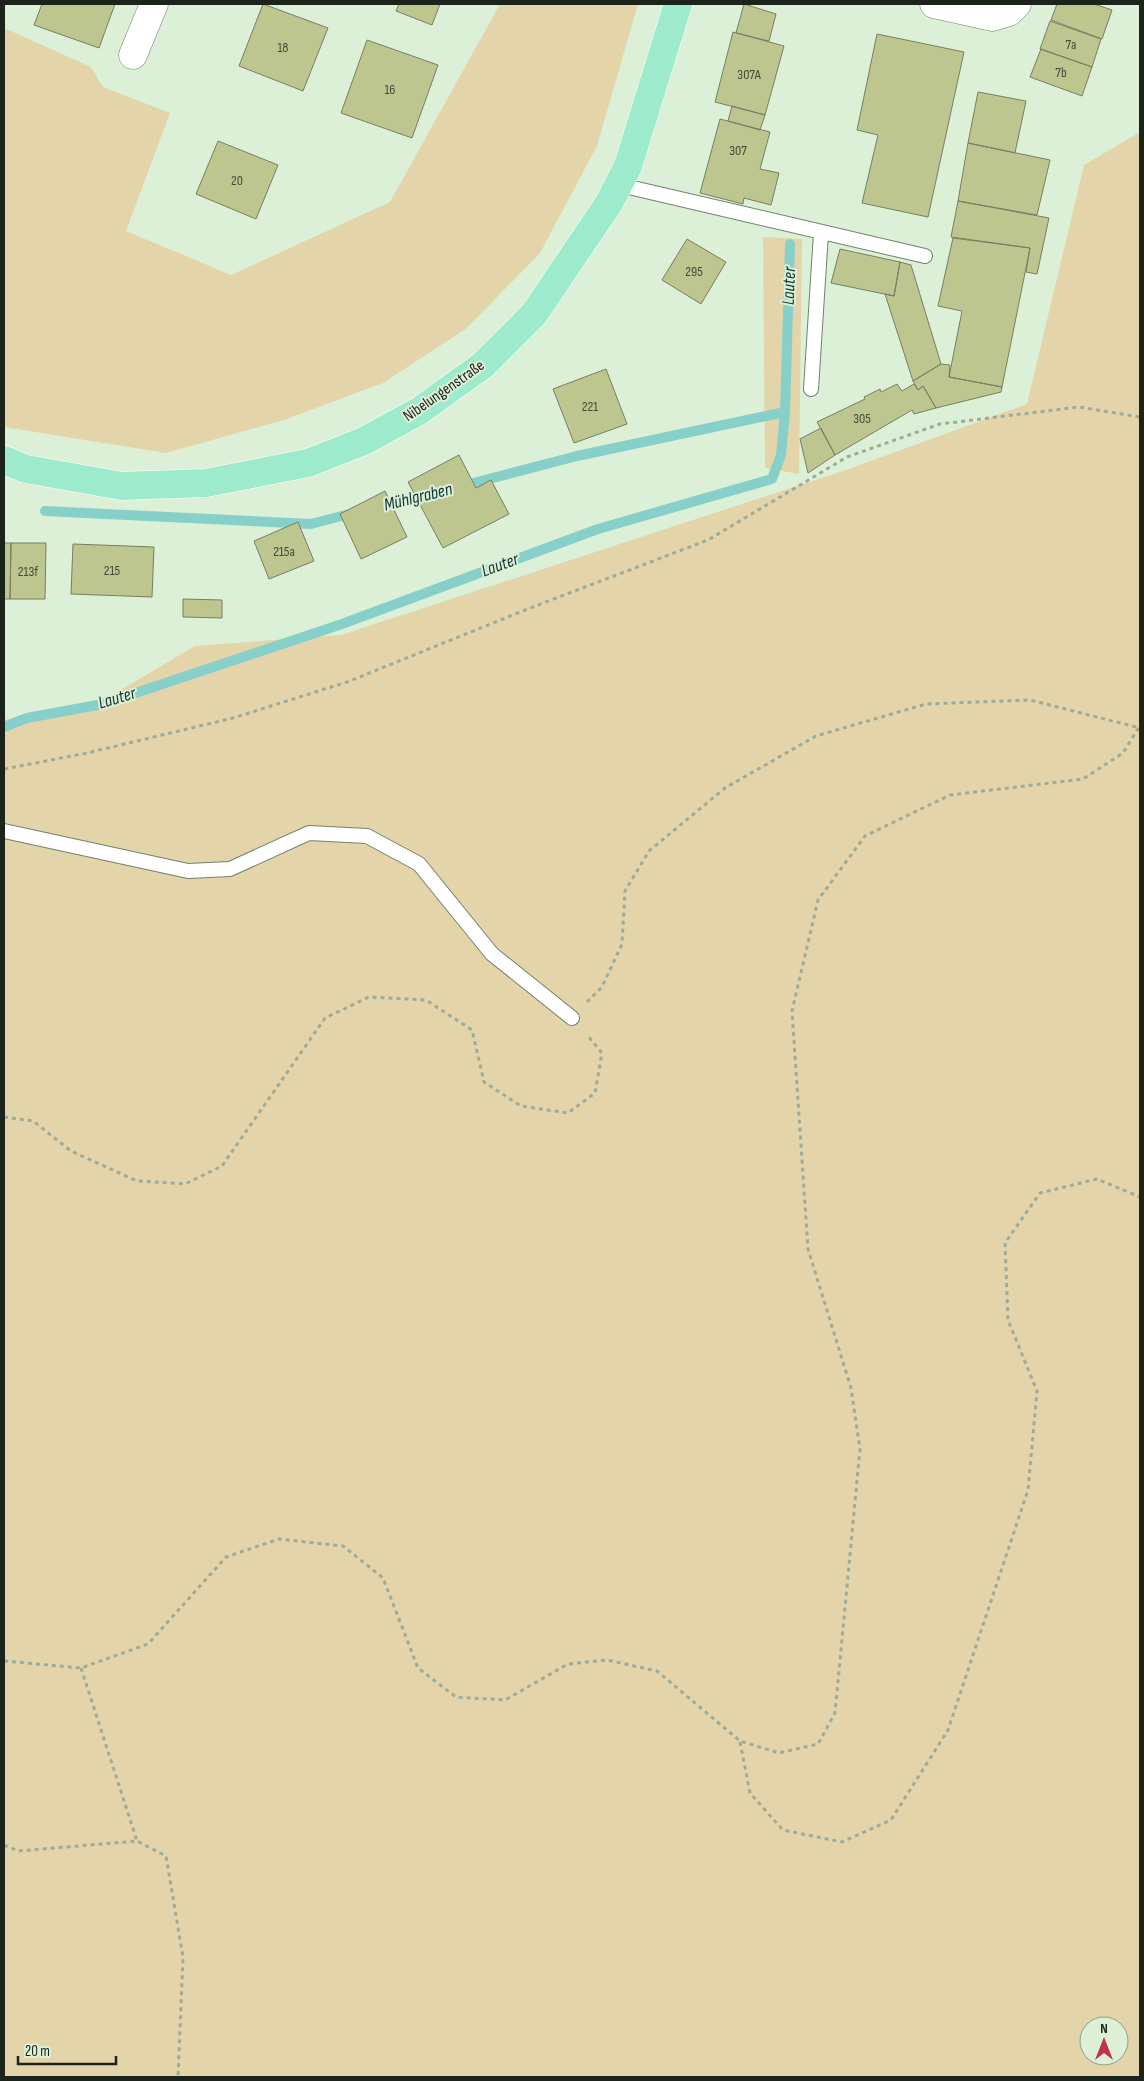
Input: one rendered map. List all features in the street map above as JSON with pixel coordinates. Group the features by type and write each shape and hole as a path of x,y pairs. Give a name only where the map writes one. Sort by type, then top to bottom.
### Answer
{"main road":[{"name":"Nibelungenstraße","path":"4,460 26,469 122,486 206,483 308,463 364,441 419,411 483,365 534,314 620,185 678,4"}],"street":[{"path":"132,55 154,4"},
{"path":"934,4 993,17 1009,12 1017,4"}],"lane":[{"path":"620,185 924,256"},
{"path":"811,389 821,233"},
{"path":"4,831 188,872 230,869 309,833 367,836 419,864 492,954 572,1018"}],"path":[{"path":"4,769 87,753 232,718 347,682 525,610 708,540 846,457 940,424 1079,407 1140,417"},
{"path":"4,1117 32,1121 71,1151 137,1181 185,1184 222,1166 325,1018 369,996 426,1000 472,1030 484,1082 521,1106 568,1113 595,1093 602,1053 572,1018 602,987 622,944 625,891 649,851 724,788 816,736 926,704 1030,700 1139,727 1124,753 1083,779 950,795 866,836 818,900 792,1010 808,1249 852,1388 860,1449 835,1713 818,1744 779,1753 740,1742 657,1671 607,1660 568,1664 505,1700 456,1697 418,1668 382,1578 343,1546 279,1539 226,1557 148,1644 81,1668 4,1661"},
{"path":"740,1742 750,1793 783,1830 842,1842 891,1820 948,1730 1028,1490 1037,1391 1008,1320 1005,1243 1040,1193 1097,1179 1140,1197"},
{"path":"81,1668 137,1841"},
{"path":"4,1845 18,1851 137,1841 166,1856 182,1956 178,2077"}],"shaded area":[{"path":"500,4 638,4 597,146 540,253 467,328 383,383 284,420 166,453 4,427 4,28 91,67 103,87 170,113 126,231 231,275 390,202"},
{"path":"1140,132 1140,2077 4,2077 4,720 107,698 195,646 341,635 846,470 1027,404 1084,165"},
{"path":"763,237 802,239 799,474 765,468"}],"building":[{"path":"42,4 115,4 99,48 34,25"},
{"path":"263,4 328,28 303,91 239,66"},
{"path":"399,4 440,4 432,25 396,11"},
{"path":"744,4 776,14 769,41 736,33"},
{"path":"1057,4 1094,4 1112,10 1102,39 1051,20"},
{"path":"1050,21 1101,39 1092,67 1040,49"},
{"path":"733,32 784,46 765,115 715,102"},
{"path":"877,34 964,52 928,217 862,203 878,135 857,130"},
{"path":"367,40 438,65 412,138 341,113"},
{"path":"1041,49 1092,67 1082,96 1030,77"},
{"path":"978,92 1026,101 1015,153 968,143"},
{"path":"732,106 765,115 760,130 728,121"},
{"path":"720,119 770,132 760,169 779,173 771,205 744,198 743,204 700,193"},
{"path":"218,141 278,165 256,219 196,194"},
{"path":"968,143 1050,160 1037,215 958,201"},
{"path":"958,201 1049,218 1037,274 1026,272 1030,248 951,237"},
{"path":"953,238 1030,248 1002,387 949,377 962,311 938,306"},
{"path":"687,239 726,262 701,304 662,280"},
{"path":"840,249 900,262 894,296 831,283"},
{"path":"900,262 911,265 941,364 913,381 885,294 894,296"},
{"path":"941,364 950,365 949,377 1002,387 1001,392 936,408 923,386 918,390 913,381"},
{"path":"606,369 627,424 574,443 553,389"},
{"path":"897,384 902,391 914,384 918,390 923,386 936,408 914,414 912,410 835,455 817,422 865,399 864,397 880,389 881,392"},
{"path":"821,428 835,455 808,473 800,439"},
{"path":"459,455 476,488 491,480 509,514 443,548 408,482"},
{"path":"385,491 407,537 361,559 340,514"},
{"path":"298,522 314,561 269,579 254,541"},
{"path":"4,543 11,543 10,599 4,599"},
{"path":"11,543 46,543 45,599 10,599"},
{"path":"73,544 154,547 152,597 71,594"},
{"path":"183,599 222,600 222,618 183,617"}],"waterway":[{"name":"Lauter","path":"4,727 27,718 103,704 342,624 598,529 772,479 781,455 785,412 790,244"},
{"name":"Mühlgraben","path":"462,486 577,456 785,412"},
{"name":"Mühlgraben","path":"380,507 428,494"},
{"name":"Mühlgraben","path":"45,511 311,524 353,513"}]}
